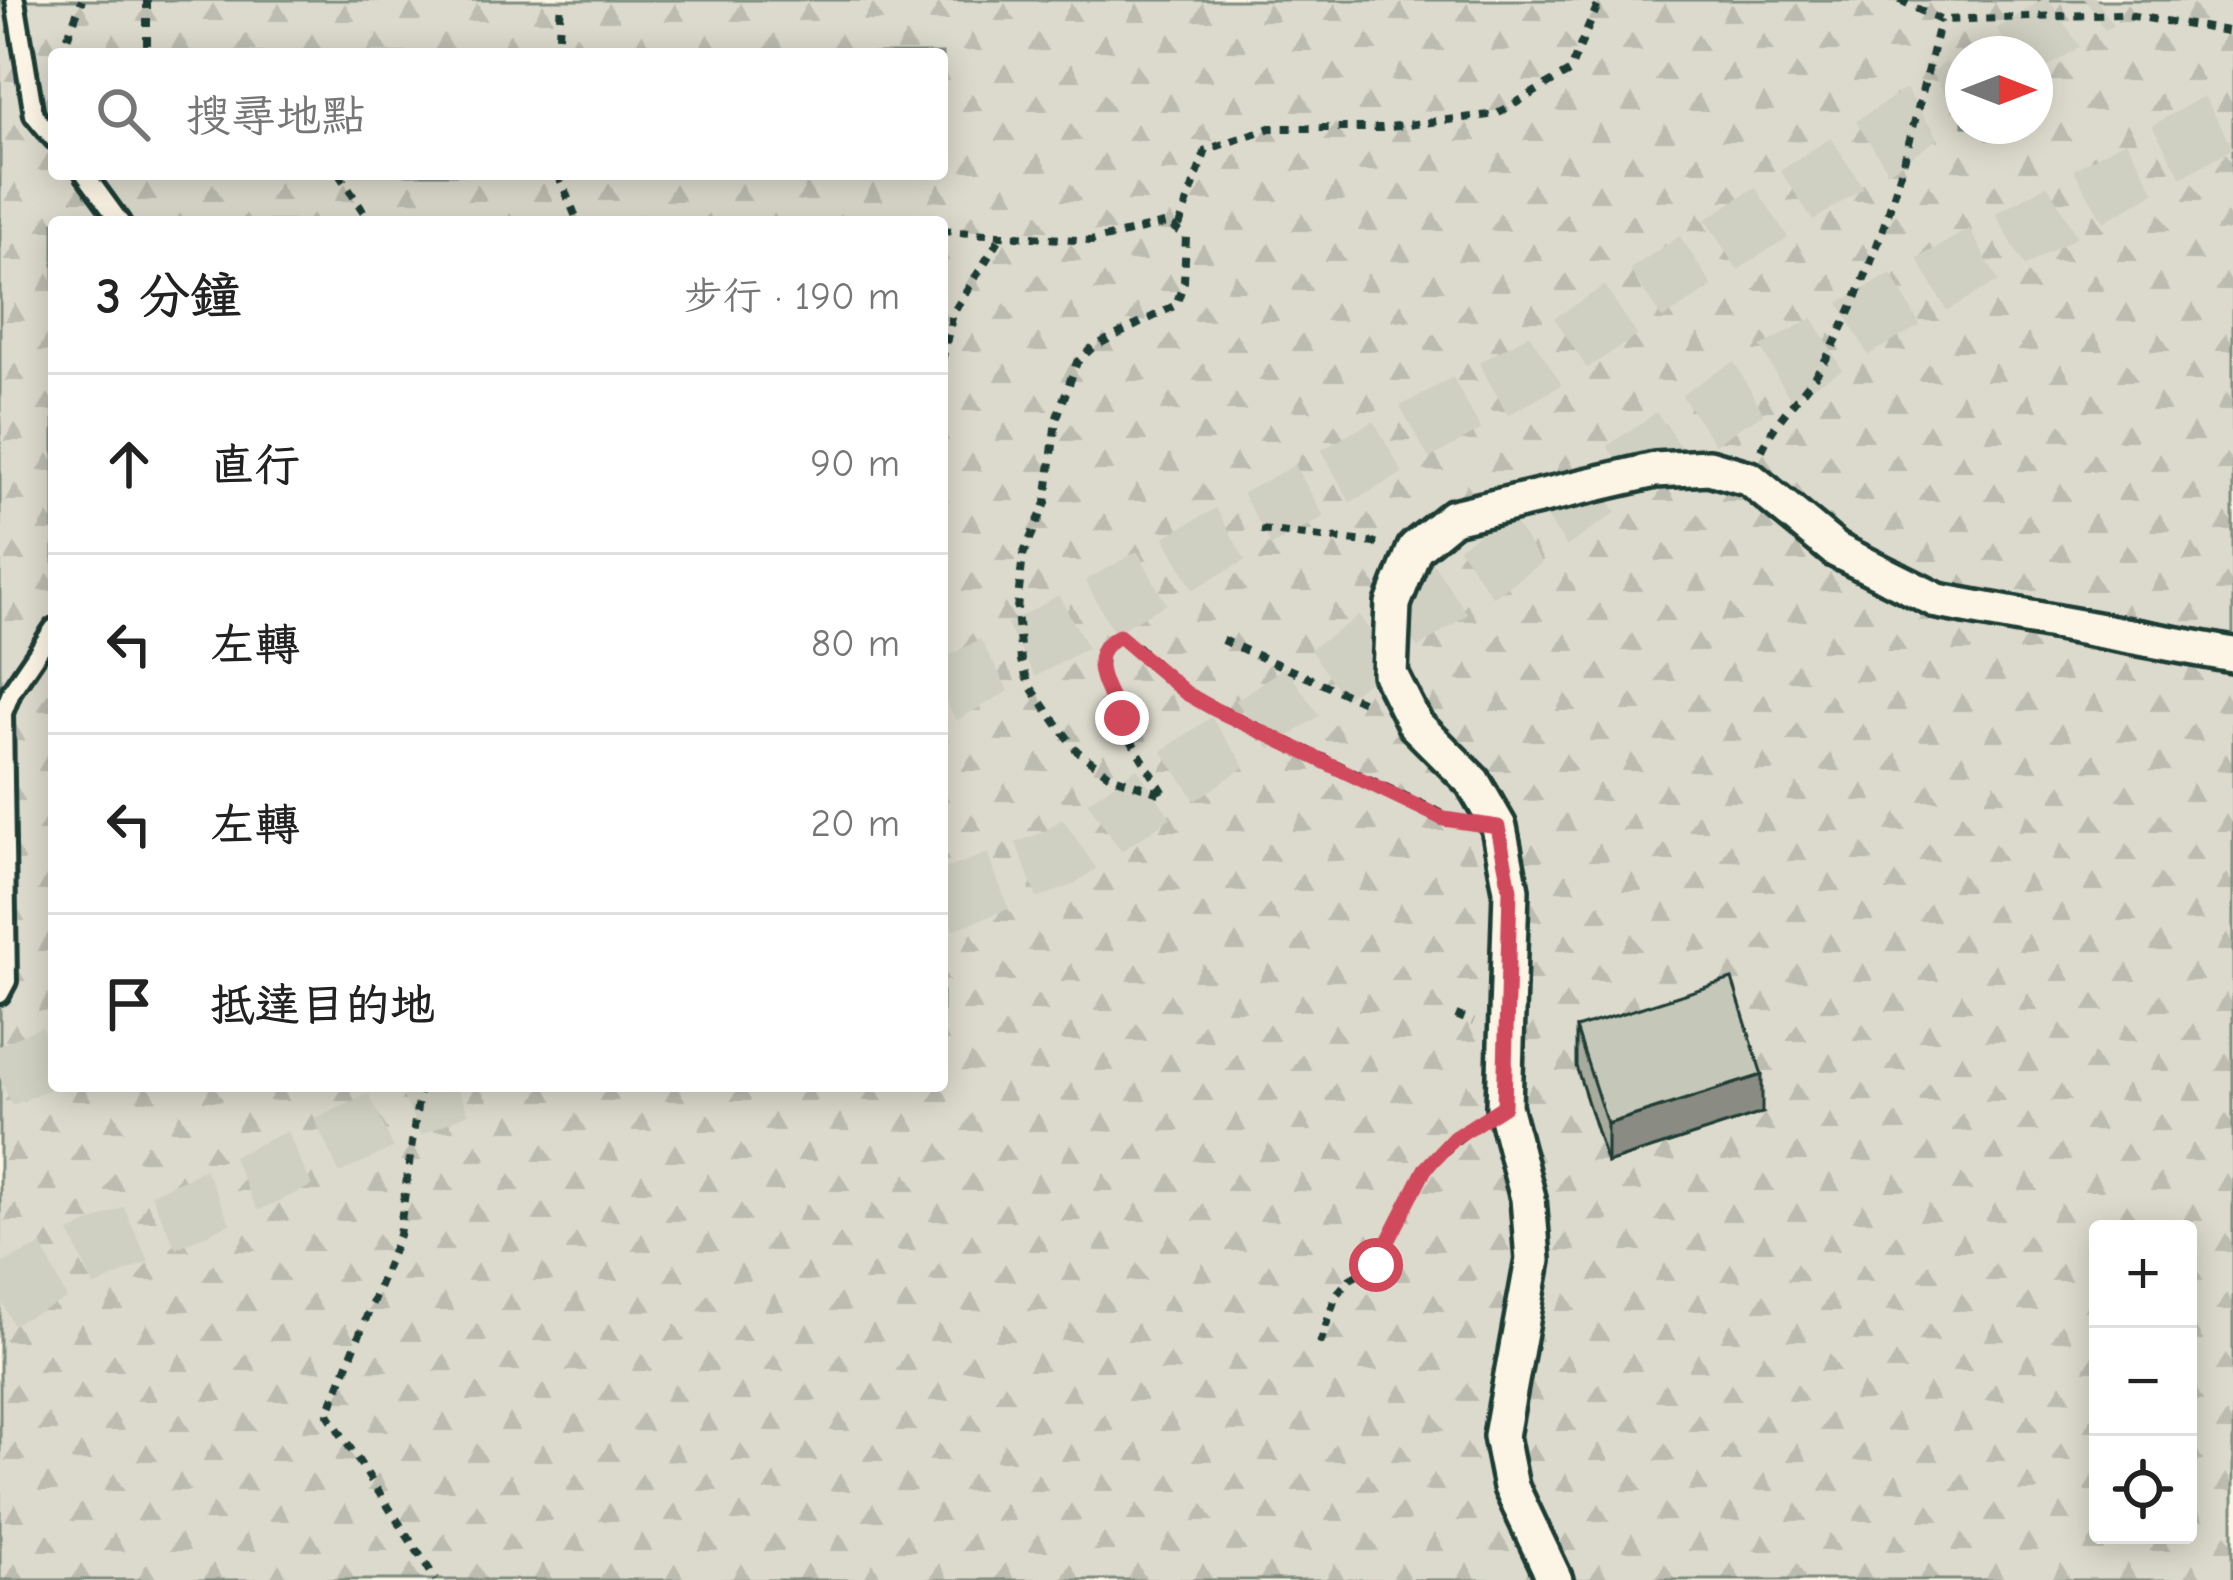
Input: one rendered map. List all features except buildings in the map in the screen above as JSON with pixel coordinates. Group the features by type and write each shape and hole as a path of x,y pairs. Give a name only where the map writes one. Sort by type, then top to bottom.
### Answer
{"street":[{"path":"1555,1580 1510,1487 1501,1436 1533,1260 1528,1198 1504,1106 1510,890 1498,827 1473,782 1415,724 1390,674 1393,604 1415,548 1453,517 1655,470 1709,467 1750,479 1836,550 1938,601 2233,655"}],"lane":[{"path":"16,0 34,115 48,132"},
{"path":"89,180 116,216"},
{"path":"0,994 7,981 3,713 12,690 48,637"}],"path":[{"path":"63,48 82,0"},
{"path":"147,0 147,48"},
{"path":"558,48 561,0"},
{"path":"1179,227 1206,150 1270,128 1382,128 1497,114 1569,72 1600,0"},
{"path":"1900,0 1940,20 2122,14 2233,32"},
{"path":"1750,479 1772,427 1828,357 1886,232 1940,20"},
{"path":"343,180 366,216"},
{"path":"560,180 576,216"},
{"path":"948,230 1091,241 1168,224 1179,227 1186,237 1187,261 1176,304 1094,347 1077,362 1064,388 1046,503 1023,555 1017,609 1021,661 1029,685 1077,751 1111,776 1165,795 1100,680 1100,657 1107,642 1119,636 1186,693 1214,709 1444,819 1498,827"},
{"path":"948,335 953,313 1002,235"},
{"path":"1261,530 1415,548"},
{"path":"1222,640 1415,724"},
{"path":"419,1092 399,1235 328,1414 436,1580"},
{"path":"1320,1344 1336,1295 1350,1279 1376,1265 1425,1169 1454,1138 1504,1106"}],"green space":[{"path":"0,0 2233,0 2233,1580 0,1580"}],"tunnel":[{"path":"2041,36 2097,0"},
{"path":"948,691 1542,362 1945,99"},
{"path":"948,900 1057,859 1726,401 2233,114"},
{"path":"0,1078 48,1057"},
{"path":"0,1297 443,1092"}],"route":[{"path":"1122,718 1100,680 1100,657 1107,642 1119,636 1134,643 1186,693 1214,709 1444,819 1498,827 1510,890 1502,1034 1504,1106 1454,1138 1425,1169 1376,1265"}]}
